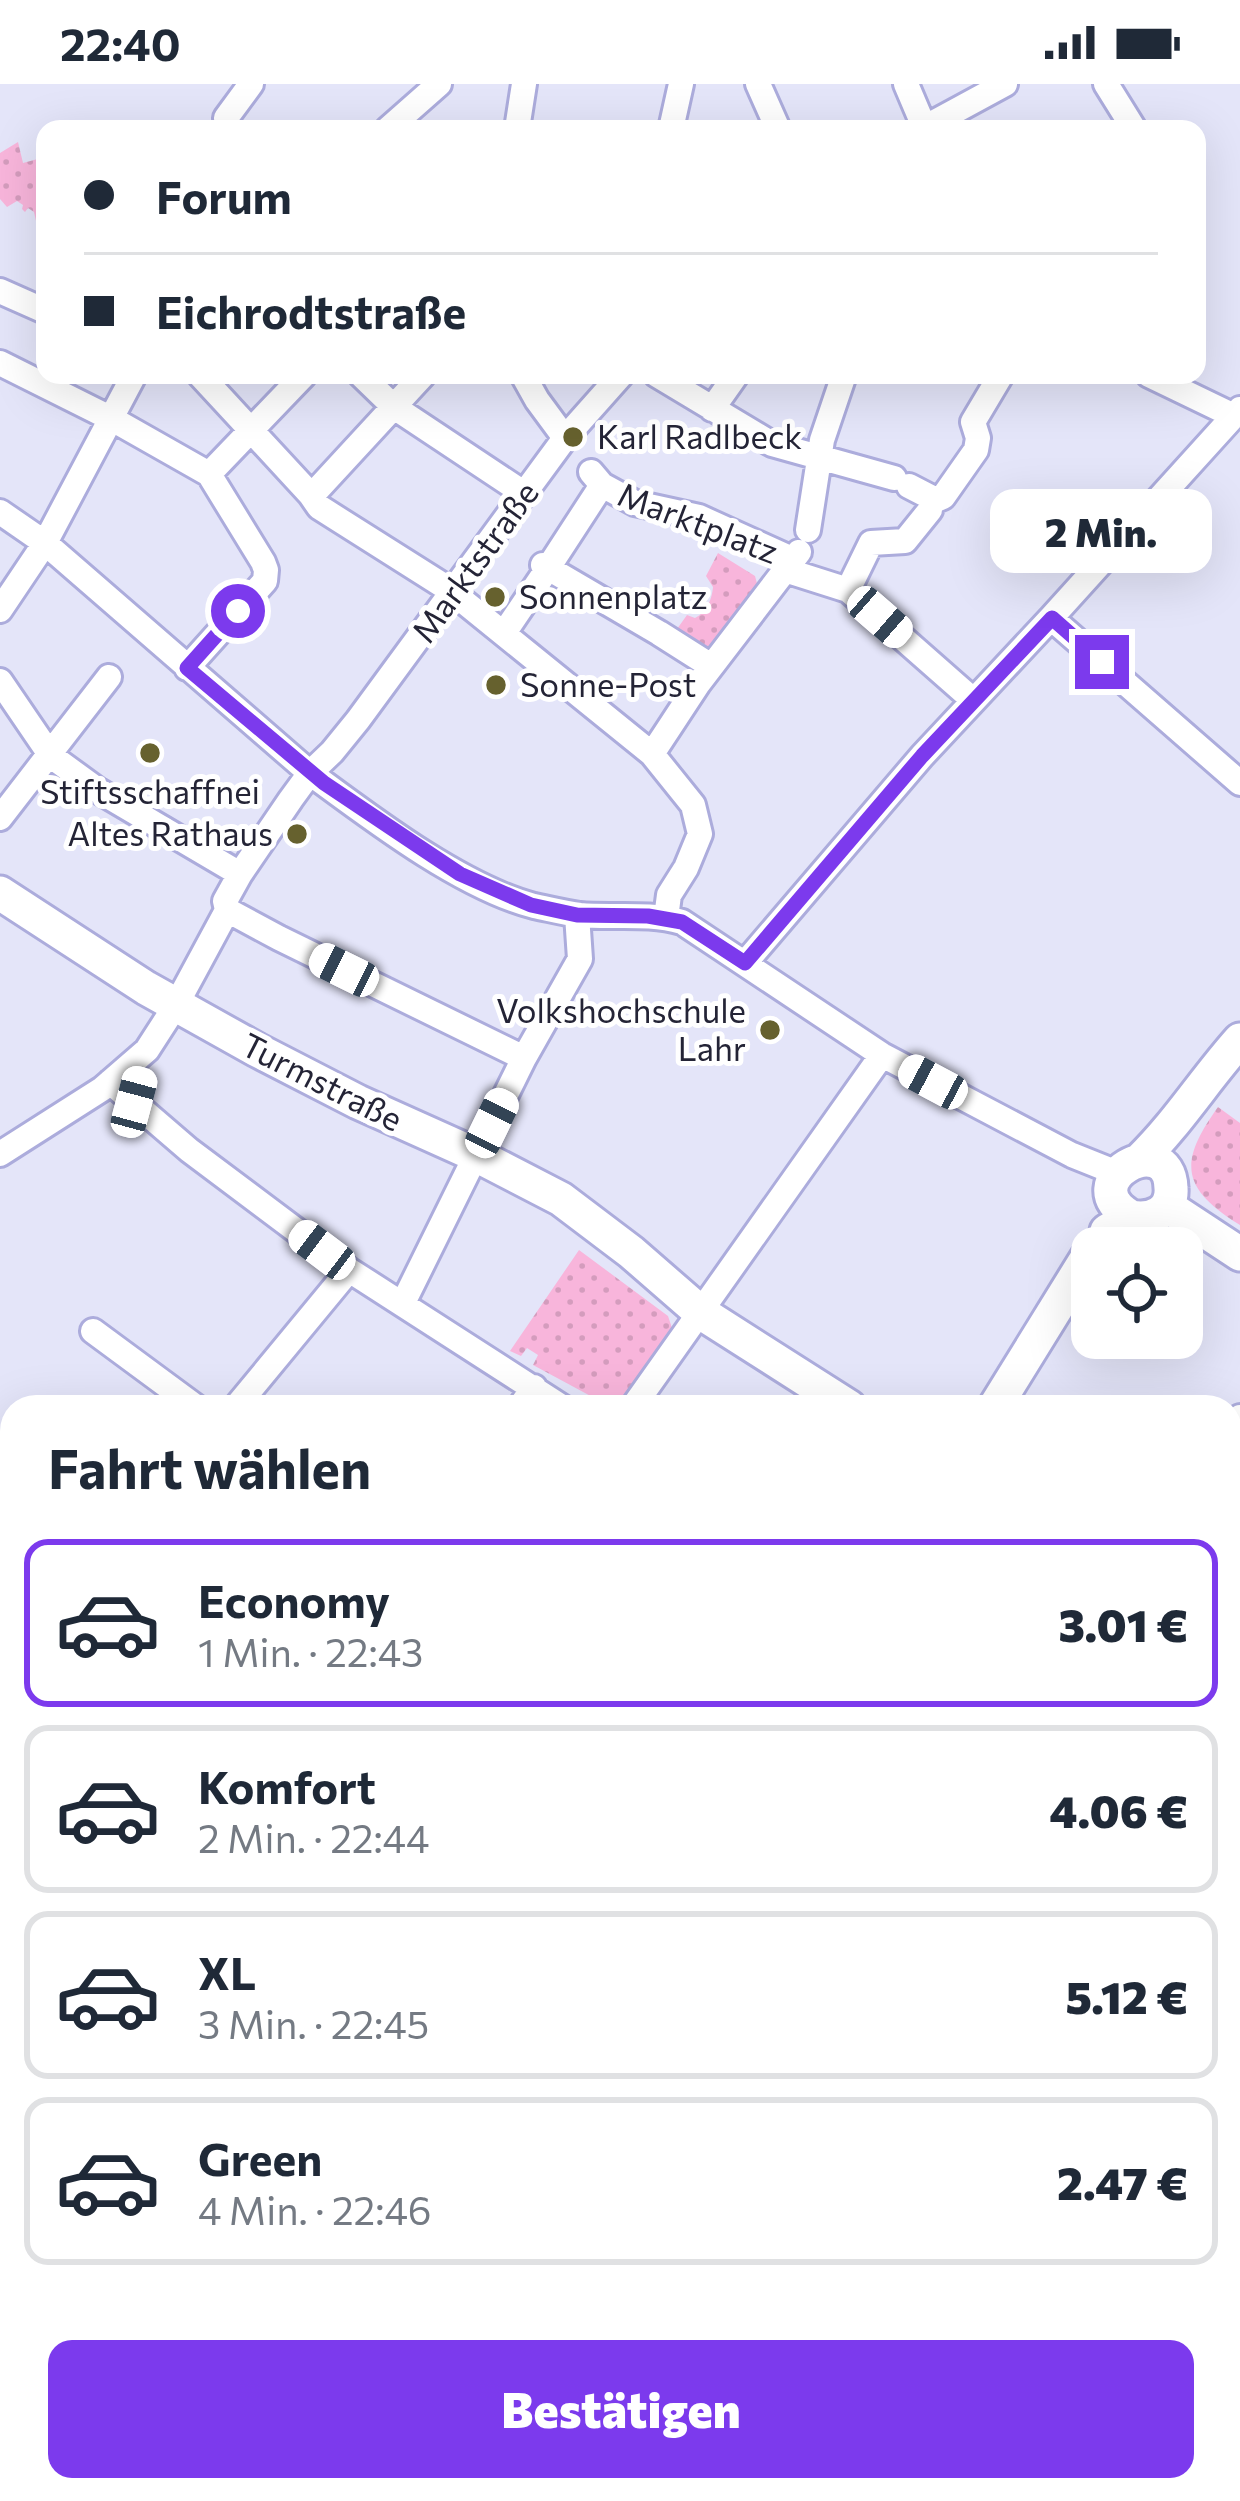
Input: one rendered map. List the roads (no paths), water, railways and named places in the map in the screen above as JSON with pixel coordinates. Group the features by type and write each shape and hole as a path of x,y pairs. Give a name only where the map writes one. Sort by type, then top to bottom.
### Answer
{"street":[{"path":"226,118 251,84"},
{"path":"398,120 439,84"},
{"path":"518,120 524,84"},
{"path":"673,120 681,84"},
{"path":"758,84 771,120"},
{"path":"906,84 920,120"},
{"path":"939,120 1005,84"},
{"path":"1106,84 1128,120"},
{"path":"0,291 36,307"},
{"path":"0,363 36,381"},
{"path":"42,384 209,474 262,562 266,581 187,668"},
{"path":"0,610 45,543 130,384"},
{"path":"208,384 319,507 454,592 652,754 693,805 700,834 669,895 666,918"},
{"path":"209,474 295,384"},
{"path":"370,384 394,407 525,494"},
{"path":"310,494 415,384"},
{"path":"529,384 565,438"},
{"name":"Marktstraße","path":"147,1050 176,1005 240,874 565,438 612,384"},
{"path":"672,384 772,444 902,482 936,500 944,497 976,450 973,422 996,384"},
{"path":"712,409 730,384"},
{"path":"841,384 822,440 797,553 848,590 973,700"},
{"path":"745,963 973,700 1237,412 1170,384"},
{"name":"Marktplatz","path":"504,634 597,479 634,503 699,517 797,553 704,675 652,754"},
{"path":"848,590 871,543 905,542 930,510"},
{"path":"0,512 45,543 312,774 460,874 531,905 577,915 666,918 692,927 883,1055 1072,1155 1120,1207 1147,1219 1167,1206 1240,1254"},
{"path":"546,567 659,633 704,675"},
{"path":"1052,618 1240,783"},
{"path":"0,818 109,677"},
{"path":"0,681 51,756 100,791 240,874"},
{"name":"Turmstraße","path":"0,893 176,1005 358,1102 561,1199 700,1312 829,1395"},
{"path":"226,910 524,1058"},
{"path":"403,1303 524,1058 580,958 577,915"},
{"path":"1002,1395 1167,1133 1240,1040"},
{"path":"0,1154 110,1082 147,1050"},
{"path":"134,1102 147,1050"},
{"path":"641,1395 883,1055"},
{"path":"110,1082 198,1156 524,1395"},
{"path":"246,1395 349,1270"},
{"path":"93,1331 180,1395"}],"place":[{"name":"Karl Radlbeck","path":"573,437"},
{"name":"Sonnenplatz","path":"495,597"},
{"name":"Sonne-Post","path":"496,685"},
{"name":"Stiftsschaffnei","path":"150,753"},
{"name":"Altes Rathaus","path":"297,834"},
{"name":"Volkshochschule Lahr","path":"770,1030"}]}
